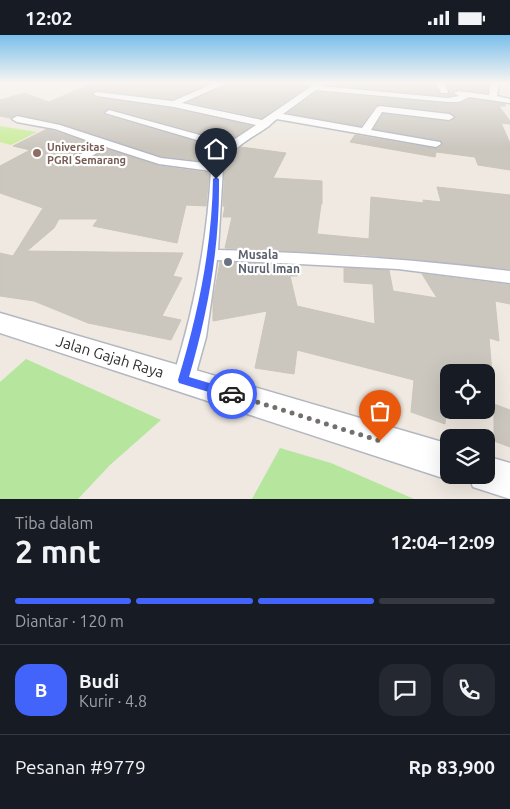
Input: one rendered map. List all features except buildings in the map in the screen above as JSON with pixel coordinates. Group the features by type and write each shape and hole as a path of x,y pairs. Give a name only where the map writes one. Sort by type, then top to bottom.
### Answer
{"main road":[{"name":"Jalan Gajah Raya","path":"0,323 440,460"},
{"path":"495,477 510,481"}],"street":[{"path":"178,105 272,120 364,132 425,128 449,117"},
{"path":"183,380 196,337 207,282 216,199 217,168 220,159 231,147 292,105"},
{"path":"364,132 380,109 425,128 436,145"},
{"path":"109,113 231,147"},
{"path":"17,119 57,127 159,161 217,168"},
{"path":"77,161 105,143"},
{"path":"210,255 347,259 434,266 510,277"}],"green space":[{"path":"0,126 37,132 11,145 0,142"},
{"path":"26,359 161,420 110,465 78,499 0,499 0,382"},
{"path":"280,448 331,463 414,499 252,499"}],"way so far":[{"path":"232,394 380,441"}],"place":[{"name":"Universitas PGRI Semarang","path":"37,153"},
{"name":"Musala Nurul Iman","path":"228,262"}],"route":[{"path":"216,179 216,199 207,282 196,337 183,380 232,394"}]}
